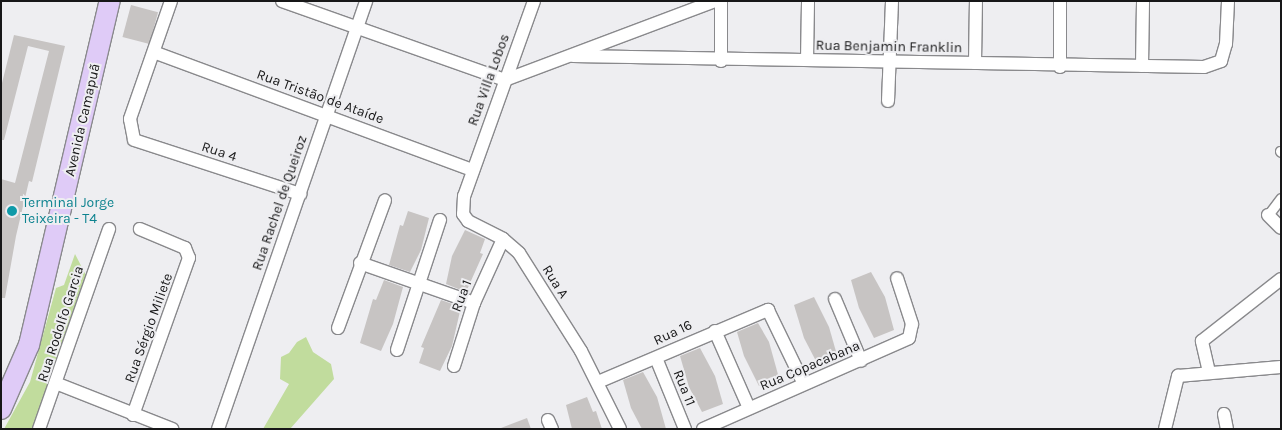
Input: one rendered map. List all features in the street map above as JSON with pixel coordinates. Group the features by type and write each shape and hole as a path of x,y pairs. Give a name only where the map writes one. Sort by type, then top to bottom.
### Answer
{"main road":[{"name":"Avenida Camapuã","path":"1,409 29,345 110,1"}],"street":[{"path":"156,53 171,1"},
{"path":"282,1 505,80 715,1"},
{"name":"Rua Rachel de Queiroz","path":"218,429 366,1"},
{"name":"Rua Villa Lobos","path":"473,170 534,1"},
{"path":"721,1 721,61"},
{"path":"807,60 808,1"},
{"path":"888,101 892,1"},
{"path":"975,63 976,1"},
{"path":"1060,1 1060,67"},
{"path":"1142,66 1144,1"},
{"name":"Rua Benjamin Franklin","path":"573,56 721,61 807,60 975,63 1060,67 1204,67 1221,61 1226,44 1228,1"},
{"name":"Rua Tristão de Ataíde","path":"156,53 473,170"},
{"name":"Rua 4","path":"156,53 130,119 131,135 135,141 300,194"},
{"name":"Rua A","path":"473,170 462,205 463,214 468,221 503,239 519,253 598,382 620,429"},
{"path":"1281,198 1268,214 1281,228"},
{"path":"338,328 360,263 385,200"},
{"path":"397,350 440,220"},
{"name":"Rua Rodolfo Garcia","path":"40,429 58,384 109,229"},
{"name":"Rua Sérgio Miliete","path":"133,415 189,258 188,251 140,229"},
{"name":"Rua 1","path":"454,366 474,303 503,239"},
{"path":"360,263 474,303"},
{"name":"Rua Copacabana","path":"703,429 861,361 909,338 912,328 911,320 897,278"},
{"path":"1209,372 1202,341 1281,279"},
{"path":"835,299 861,361"},
{"name":"Rua 16","path":"598,382 760,311 768,310 772,314 804,384"},
{"path":"714,331 749,408"},
{"name":"Rua 11","path":"656,358 685,429"},
{"path":"1165,429 1178,376 1281,367"},
{"path":"58,384 172,429"},
{"path":"1224,414 1227,429"}],"green space":[{"path":"75,254 89,281 39,429 4,429 30,382 56,288 64,285"},
{"path":"306,337 313,352 331,364 334,379 290,429 263,429 289,384 280,379 281,357 289,353 297,342"}],"building":[{"path":"131,5 158,12 150,44 122,37"},
{"path":"14,35 65,46 32,182 29,181 16,236 5,298 1,298 1,179 15,183 49,51 28,46 4,140 1,140 1,87"},
{"path":"408,211 429,218 421,250 410,272 389,265 400,225 403,226"},
{"path":"465,230 485,239 480,253 483,254 466,292 446,284 452,256"},
{"path":"871,272 885,297 894,330 874,338 859,308 851,280"},
{"path":"384,280 403,287 393,324 381,351 360,343 373,299 376,300"},
{"path":"814,297 829,327 837,355 817,363 804,338 794,305"},
{"path":"441,300 461,307 452,346 440,371 419,363 424,348 421,347"},
{"path":"758,323 769,342 779,378 759,386 744,356 737,332"},
{"path":"700,348 715,376 723,404 702,412 689,387 680,356"},
{"path":"643,372 657,397 666,429 642,429 631,408 623,380"},
{"path":"587,397 593,412 596,411 602,429 572,429 566,405"},
{"path":"527,418 531,429 501,429 501,428"}],"place":[{"name":"Terminal Jorge Teixeira - T4","path":"12,211"}]}
